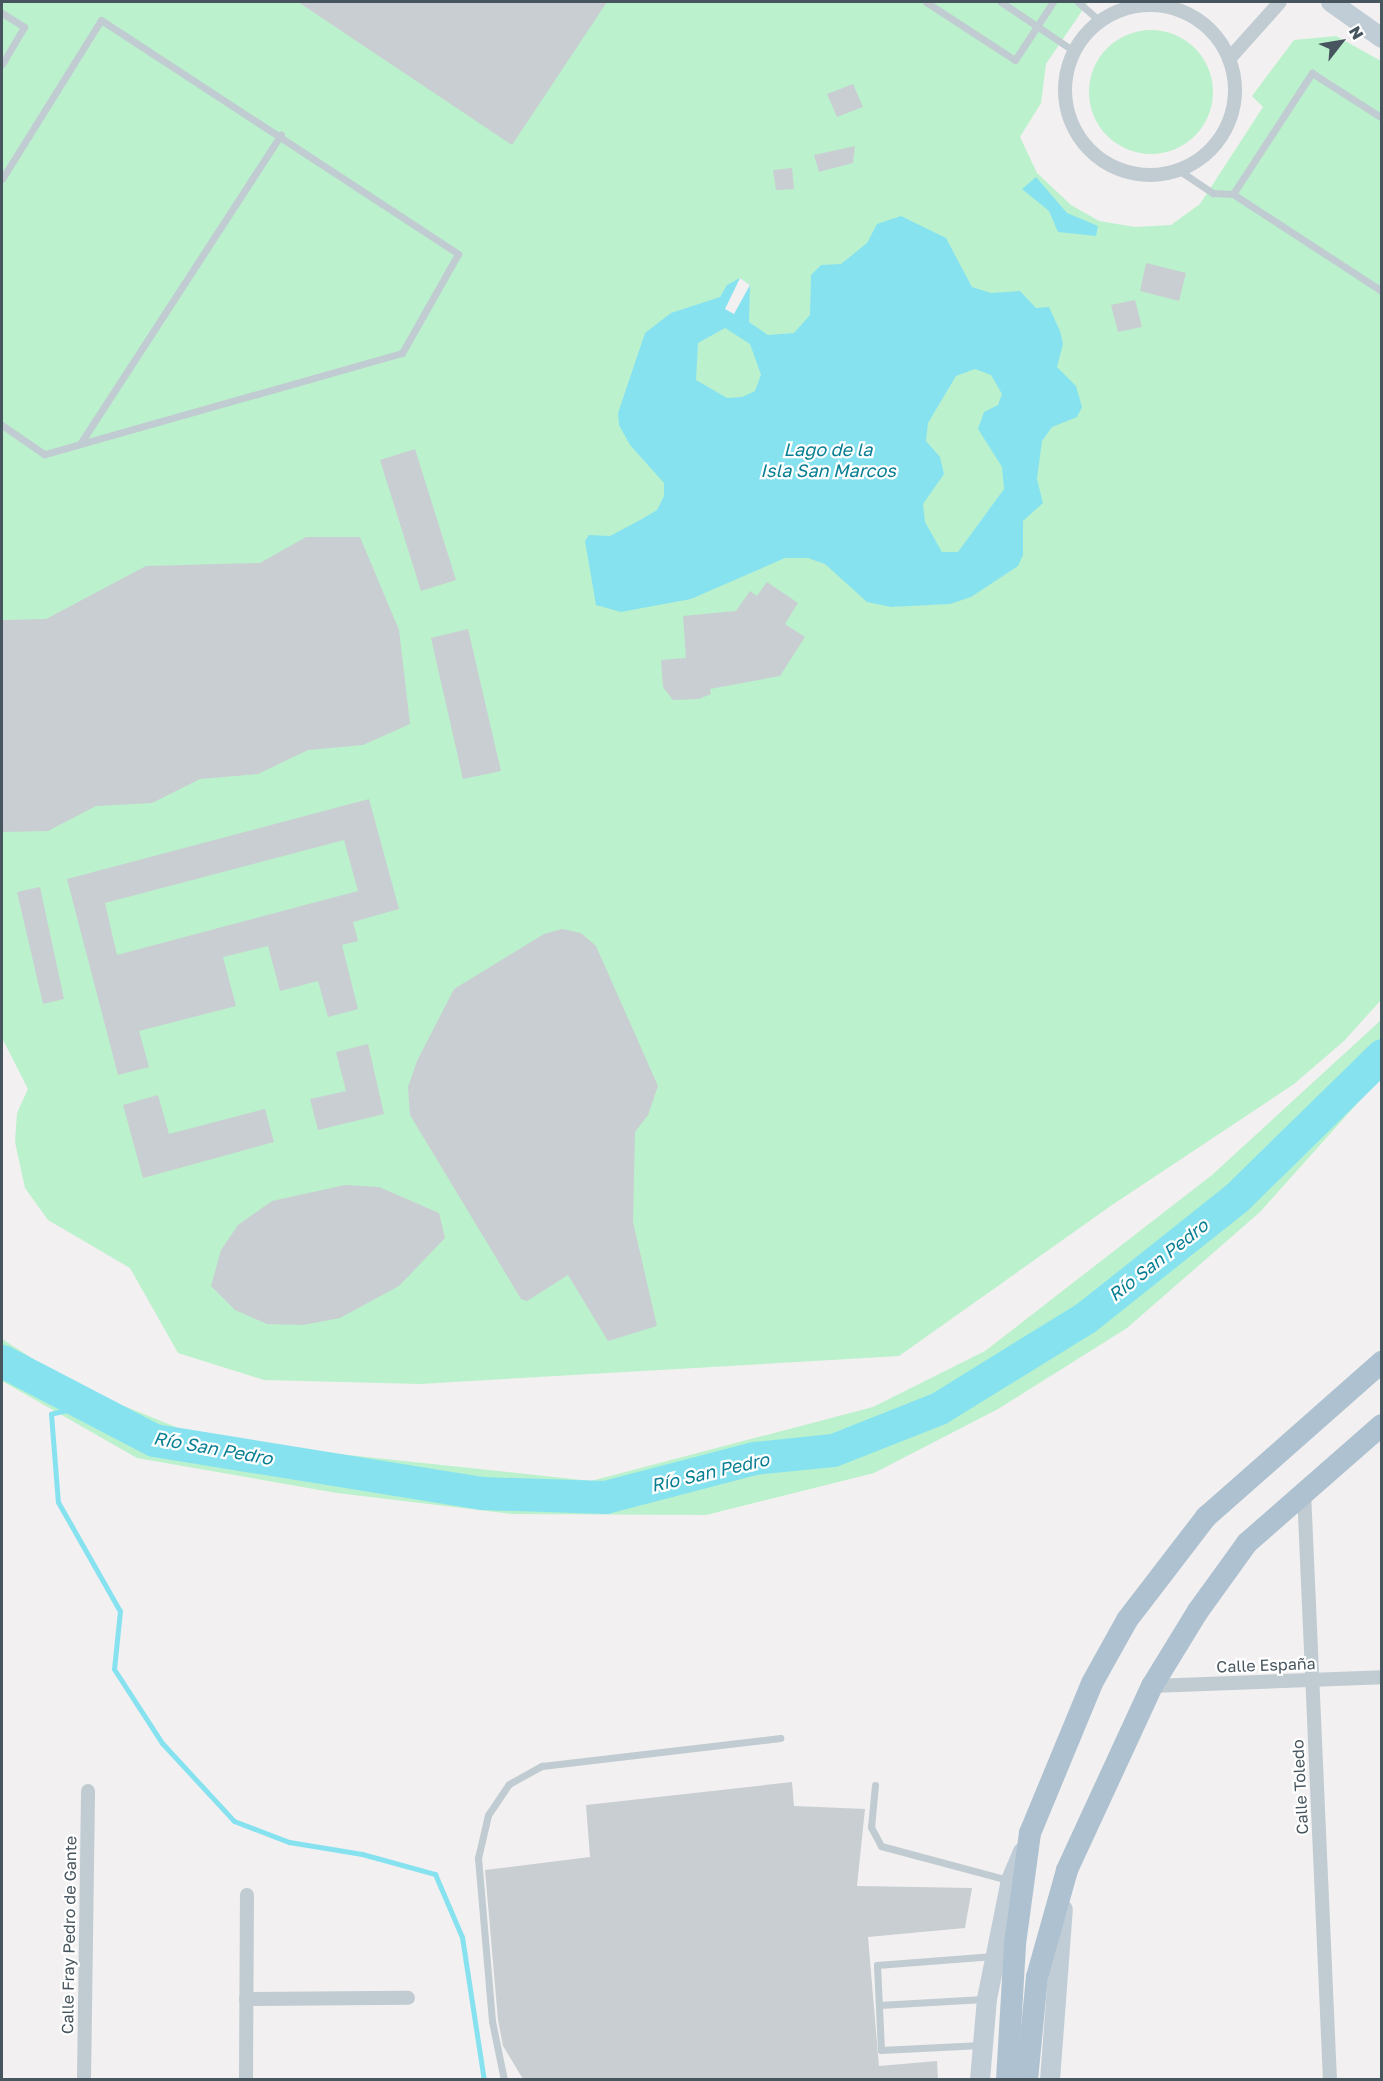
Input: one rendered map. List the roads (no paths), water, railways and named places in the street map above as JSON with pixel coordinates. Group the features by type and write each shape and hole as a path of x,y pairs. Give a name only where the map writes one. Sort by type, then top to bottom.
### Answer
{"main road":[{"path":"1007,2079 1006,1949 1029,1836 1092,1683 1126,1620 1166,1564 1260,1465 1382,1362"},
{"path":"1026,2079 1037,1977 1067,1870 1152,1686 1198,1611 1247,1543 1382,1425"}],"street":[{"path":"1229,59 1280,2"},
{"path":"1331,2 1382,38"},
{"path":"1150,3 1175,8 1198,19 1216,37 1229,59 1235,86 1225,129 1203,158 1179,171 1153,177 1126,173 1101,161 1081,142 1068,118 1064,91 1074,51 1099,20 1123,8 1150,3"},
{"name":"Calle Toledo","path":"1304,1492 1330,2079"},
{"name":"Calle España","path":"1152,1686 1382,1677"},
{"name":"Calle Fray Pedro de Gante","path":"84,2079 88,1791"},
{"path":"980,2079 981,2045 987,1999 1006,1949 1011,1880 1029,1836"},
{"path":"1050,2079 1067,1870"},
{"path":"246,2079 247,1895"},
{"path":"246,1999 408,1998"}],"lane":[{"path":"926,2 1015,60 1053,2"},
{"path":"1001,2 1074,51"},
{"path":"1078,2 1099,20"},
{"path":"2,13 24,27 2,64"},
{"path":"2,179 101,20 281,135 458,254 402,353 44,454 2,425"},
{"path":"1233,195 1312,73 1382,118"},
{"path":"80,444 281,135"},
{"path":"1179,171 1213,193 1233,195 1382,291"},
{"path":"504,2079 492,2021 478,1858 488,1815 509,1784 542,1766 780,1738"},
{"path":"875,1785 871,1827 881,1846 1011,1880"},
{"path":"981,2045 881,2050 877,1965 1006,1949"},
{"path":"879,2005 987,1999"}],"water":[{"path":"1036,177 1067,213 1098,226 1096,236 1058,232 1049,211 1022,189"},
{"name":"Lago de la Isla San Marcos","path":"901,216 946,238 972,287 991,293 1020,291 1036,308 1049,307 1060,331 1063,344 1057,367 1076,386 1082,407 1077,417 1052,427 1042,441 1037,479 1043,503 1023,521 1023,555 1018,566 971,597 950,604 891,607 867,602 825,564 808,558 785,558 691,599 621,612 596,605 585,541 589,535 610,536 642,519 657,510 664,496 664,483 630,445 619,425 618,413 645,333 671,313 720,297 727,285 740,278 750,285 749,322 768,335 794,333 810,315 811,275 821,265 841,264 867,243 877,224","holes":["725,328 750,344 761,375 755,391 742,397 727,398 696,380 698,343","975,369 991,375 1002,394 998,405 984,412 978,429 1002,467 1004,489 958,552 942,552 925,522 923,504 944,474 940,457 926,441 928,423 956,376"]}],"waterway":[{"name":"Río San Pedro","path":"2,1361 154,1440 482,1493 605,1497 754,1458 833,1450 939,1408 1085,1318 1237,1197 1382,1055"},
{"path":"86,1405 51,1414 58,1502 120,1611 114,1669 162,1743 234,1821 289,1842 362,1854 435,1874 462,1937 484,2080"}]}
